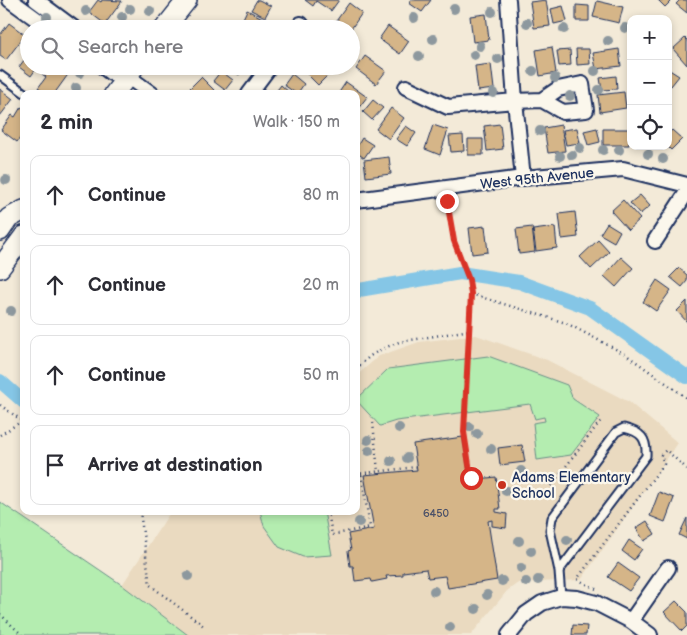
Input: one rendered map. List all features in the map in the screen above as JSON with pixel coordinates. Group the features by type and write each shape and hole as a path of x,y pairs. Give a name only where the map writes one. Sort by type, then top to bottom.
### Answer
{"street":[{"path":"10,0 38,20"},
{"path":"36,0 63,20"},
{"path":"171,20 187,0"},
{"path":"508,0 515,101 523,178"},
{"path":"116,90 125,75"},
{"path":"133,75 148,90"},
{"path":"252,90 263,75"},
{"path":"406,87 448,107 542,100"},
{"name":"West 95th Avenue","path":"360,199 523,178 624,169 687,185"},
{"path":"655,241 687,192"},
{"path":"0,231 9,218 20,212"},
{"path":"0,268 20,241"},
{"path":"630,621 668,568"},
{"path":"509,635 526,614 542,603 561,597 577,598 596,603 630,621 650,635"}],"lane":[{"path":"0,75 21,90"},
{"path":"559,571 646,456 647,444 642,436 633,430 624,428 616,432 552,518 550,530 559,571 561,597"}],"path":[{"path":"445,188 454,241 469,280 471,294 464,432 471,478"},
{"path":"471,294 566,323 625,354 687,398"},
{"path":"360,365 370,356 399,342 470,330"},
{"path":"0,405 20,419"},
{"path":"551,486 602,419"},
{"path":"0,435 20,423"},
{"path":"373,423 378,471"},
{"path":"604,592 577,579 664,464 660,455 666,450 687,469"},
{"path":"329,515 332,534 370,527 362,473 416,467"},
{"path":"141,515 150,585 204,627"},
{"path":"0,614 22,635"}],"shaded area":[{"name":"Adams Elementary School","path":"476,335 547,360 629,402 678,443 581,580 518,583 507,591 471,635 188,635 122,585 168,515 360,515 360,373 379,356 419,342"}],"green space":[{"path":"488,356 567,385 573,399 600,417 571,455 537,460 533,423 545,421 544,417 535,419 530,404 396,421 380,426 360,404 360,396 388,369"},
{"path":"0,502 122,585 188,635 0,635"},
{"path":"261,515 325,515 332,555 303,557 279,547 264,526"}],"building":[{"path":"98,0 101,2 102,0 122,1 108,20 100,20 89,12"},
{"path":"257,0 271,6 265,17 251,10"},
{"path":"305,0 339,0 331,11 316,1 313,6"},
{"path":"411,0 431,0 422,12 409,3"},
{"path":"546,0 550,26 534,28 530,2"},
{"path":"658,0 672,0 665,7"},
{"path":"680,0 687,0 687,13 676,4"},
{"path":"597,1 623,7 619,23 593,17"},
{"path":"349,3 362,13 357,20 337,20"},
{"path":"576,5 589,6 589,21 576,21"},
{"path":"563,6 567,21 554,24 551,9"},
{"path":"247,10 266,20 242,20"},
{"path":"486,14 489,40 473,42 470,16"},
{"path":"9,23 20,31 20,42 6,60 0,56 0,35"},
{"path":"388,26 409,41 400,54 379,39"},
{"path":"685,38 687,40 687,65 673,49"},
{"path":"552,47 556,73 540,76 536,50"},
{"path":"576,49 589,49 590,64 577,65"},
{"path":"619,49 621,66 596,69 593,53"},
{"path":"570,50 571,65 559,66 557,51"},
{"path":"365,56 386,71 376,84 360,72 360,63"},
{"path":"491,64 494,89 478,91 475,66"},
{"path":"672,72 679,76 672,85"},
{"path":"43,75 68,75 57,90 41,90 38,88 46,77"},
{"path":"218,75 226,75 233,80 225,90 213,81"},
{"path":"291,75 304,84 300,90 291,90 284,85"},
{"path":"308,75 328,75 318,85"},
{"path":"616,76 617,89 602,90 600,78"},
{"path":"201,77 214,90 192,90 190,88"},
{"path":"346,82 357,90 341,90"},
{"path":"281,85 287,90 277,90"},
{"path":"0,89 13,99 0,116"},
{"path":"360,92 367,97 360,106"},
{"path":"624,92 626,108 600,112 598,95"},
{"path":"373,100 383,108 372,120 363,112"},
{"path":"391,108 404,118 389,139 376,129"},
{"path":"20,109 20,138 17,142 1,130 12,115 15,117"},
{"path":"500,124 503,149 487,151 484,126"},
{"path":"433,125 448,130 440,155 425,149"},
{"path":"561,125 565,151 548,153 544,128"},
{"path":"406,126 416,133 407,146 396,139"},
{"path":"577,128 580,143 566,145 563,130"},
{"path":"597,128 600,142 588,145 584,131"},
{"path":"603,129 627,129 627,145 603,145"},
{"path":"672,130 682,139 672,149"},
{"path":"463,135 464,151 451,152 449,136"},
{"path":"362,138 373,145 364,158 360,155 360,141"},
{"path":"468,139 483,139 483,155 468,155"},
{"path":"389,157 391,174 366,177 364,160"},
{"path":"640,195 650,206 640,214 630,203"},
{"path":"623,200 640,219 628,230 611,211"},
{"path":"575,212 578,237 562,239 559,214"},
{"path":"607,223 620,231 614,242 600,234"},
{"path":"485,226 488,252 472,254 469,228"},
{"path":"532,227 535,252 519,254 516,229"},
{"path":"555,227 557,248 536,251 533,230"},
{"path":"598,240 609,252 591,269 580,257"},
{"path":"621,257 633,268 616,287 604,276"},
{"path":"679,268 687,275 687,281 682,287 670,277"},
{"path":"657,280 671,290 656,311 643,302"},
{"path":"687,301 687,322 677,311"},
{"name":"Adams Elementary School","path":"463,437 470,480 496,477 500,509 496,509 496,512 507,514 506,528 492,526 492,520 488,521 497,580 448,588 445,576 428,578 426,569 403,572 403,575 386,576 387,579 372,582 371,579 355,581 353,566 350,566 348,551 351,550 348,534 374,529 364,475 417,470 413,444"},
{"path":"522,445 525,462 500,465 498,448"},
{"path":"659,492 674,498 665,522 650,516"},
{"path":"687,518 687,539 679,535"},
{"path":"647,521 655,534 644,541 636,528"},
{"path":"629,540 642,549 634,560 622,551"},
{"path":"618,563 639,578 629,591 608,577"},
{"path":"676,601 687,612 687,626 682,631 664,612"},
{"path":"573,625 587,626 586,635 572,635"}],"waterway":[{"path":"360,290 460,273 519,282 590,308 687,377"},
{"path":"0,381 20,398"}],"place":[{"name":"Adams Elementary School","path":"502,485"}],"route":[{"path":"447,201 454,241 469,280 471,294 464,432 471,478"}]}
